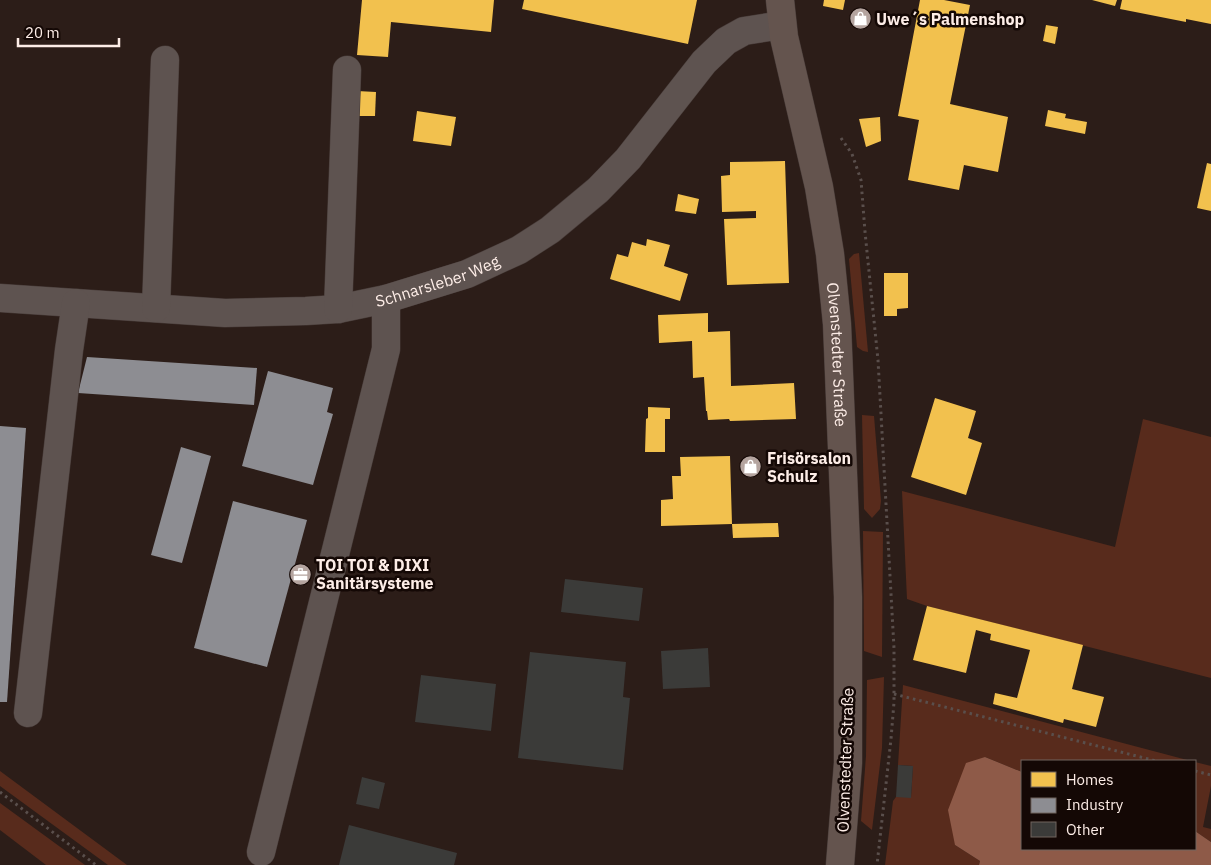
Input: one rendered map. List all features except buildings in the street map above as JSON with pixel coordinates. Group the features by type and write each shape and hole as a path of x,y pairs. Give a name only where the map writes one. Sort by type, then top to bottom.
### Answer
{"main road":[{"name":"Olvenstedter Straße","path":"781,12 819,186 830,254 836,324 848,635 848,763 840,865"}],"street":[{"name":"Schnarsleber Weg","path":"0,298 225,313 338,309 386,299 485,267 519,250 550,230 598,190 628,159 715,50 726,41 781,12"},
{"path":"156,308 165,60"},
{"path":"338,309 347,70"},
{"path":"261,852 386,349 386,299"},
{"path":"28,713 76,303"}],"path":[{"path":"894,694 1152,760"},
{"path":"1196,771 1211,775"},
{"path":"0,792 96,865"}],"shaded area":[{"path":"859,253 868,352 857,347 849,259 854,254"},
{"path":"862,415 874,416 881,501 880,509 872,518 864,509"},
{"path":"1143,419 1211,437 1211,678 927,606 907,599 902,491 1115,547"},
{"path":"863,531 883,532 882,657 864,651"},
{"path":"884,677 882,748 872,830 861,821 866,756 867,680"},
{"path":"903,685 1187,760 1021,760 1021,772 985,757 955,845 980,861 979,865 885,865 893,801 896,797 911,797 913,766 898,765"},
{"path":"985,757 1021,772 1021,850 1196,850 1196,832 1211,842 1211,865 979,865 980,861 955,845 948,810 966,763"},
{"path":"1196,762 1211,766 1211,786 1203,827 1211,829 1211,842 1196,832"},
{"path":"0,771 127,865 108,865 0,786"},
{"path":"0,803 85,865 46,865 0,830"}],"place":[{"name":"Uwe´s Palmenshop","path":"860,19"},
{"name":"Frisörsalon Schulz","path":"751,467"},
{"name":"TOI TOI & DIXI Sanitärsysteme","path":"300,574"}]}
